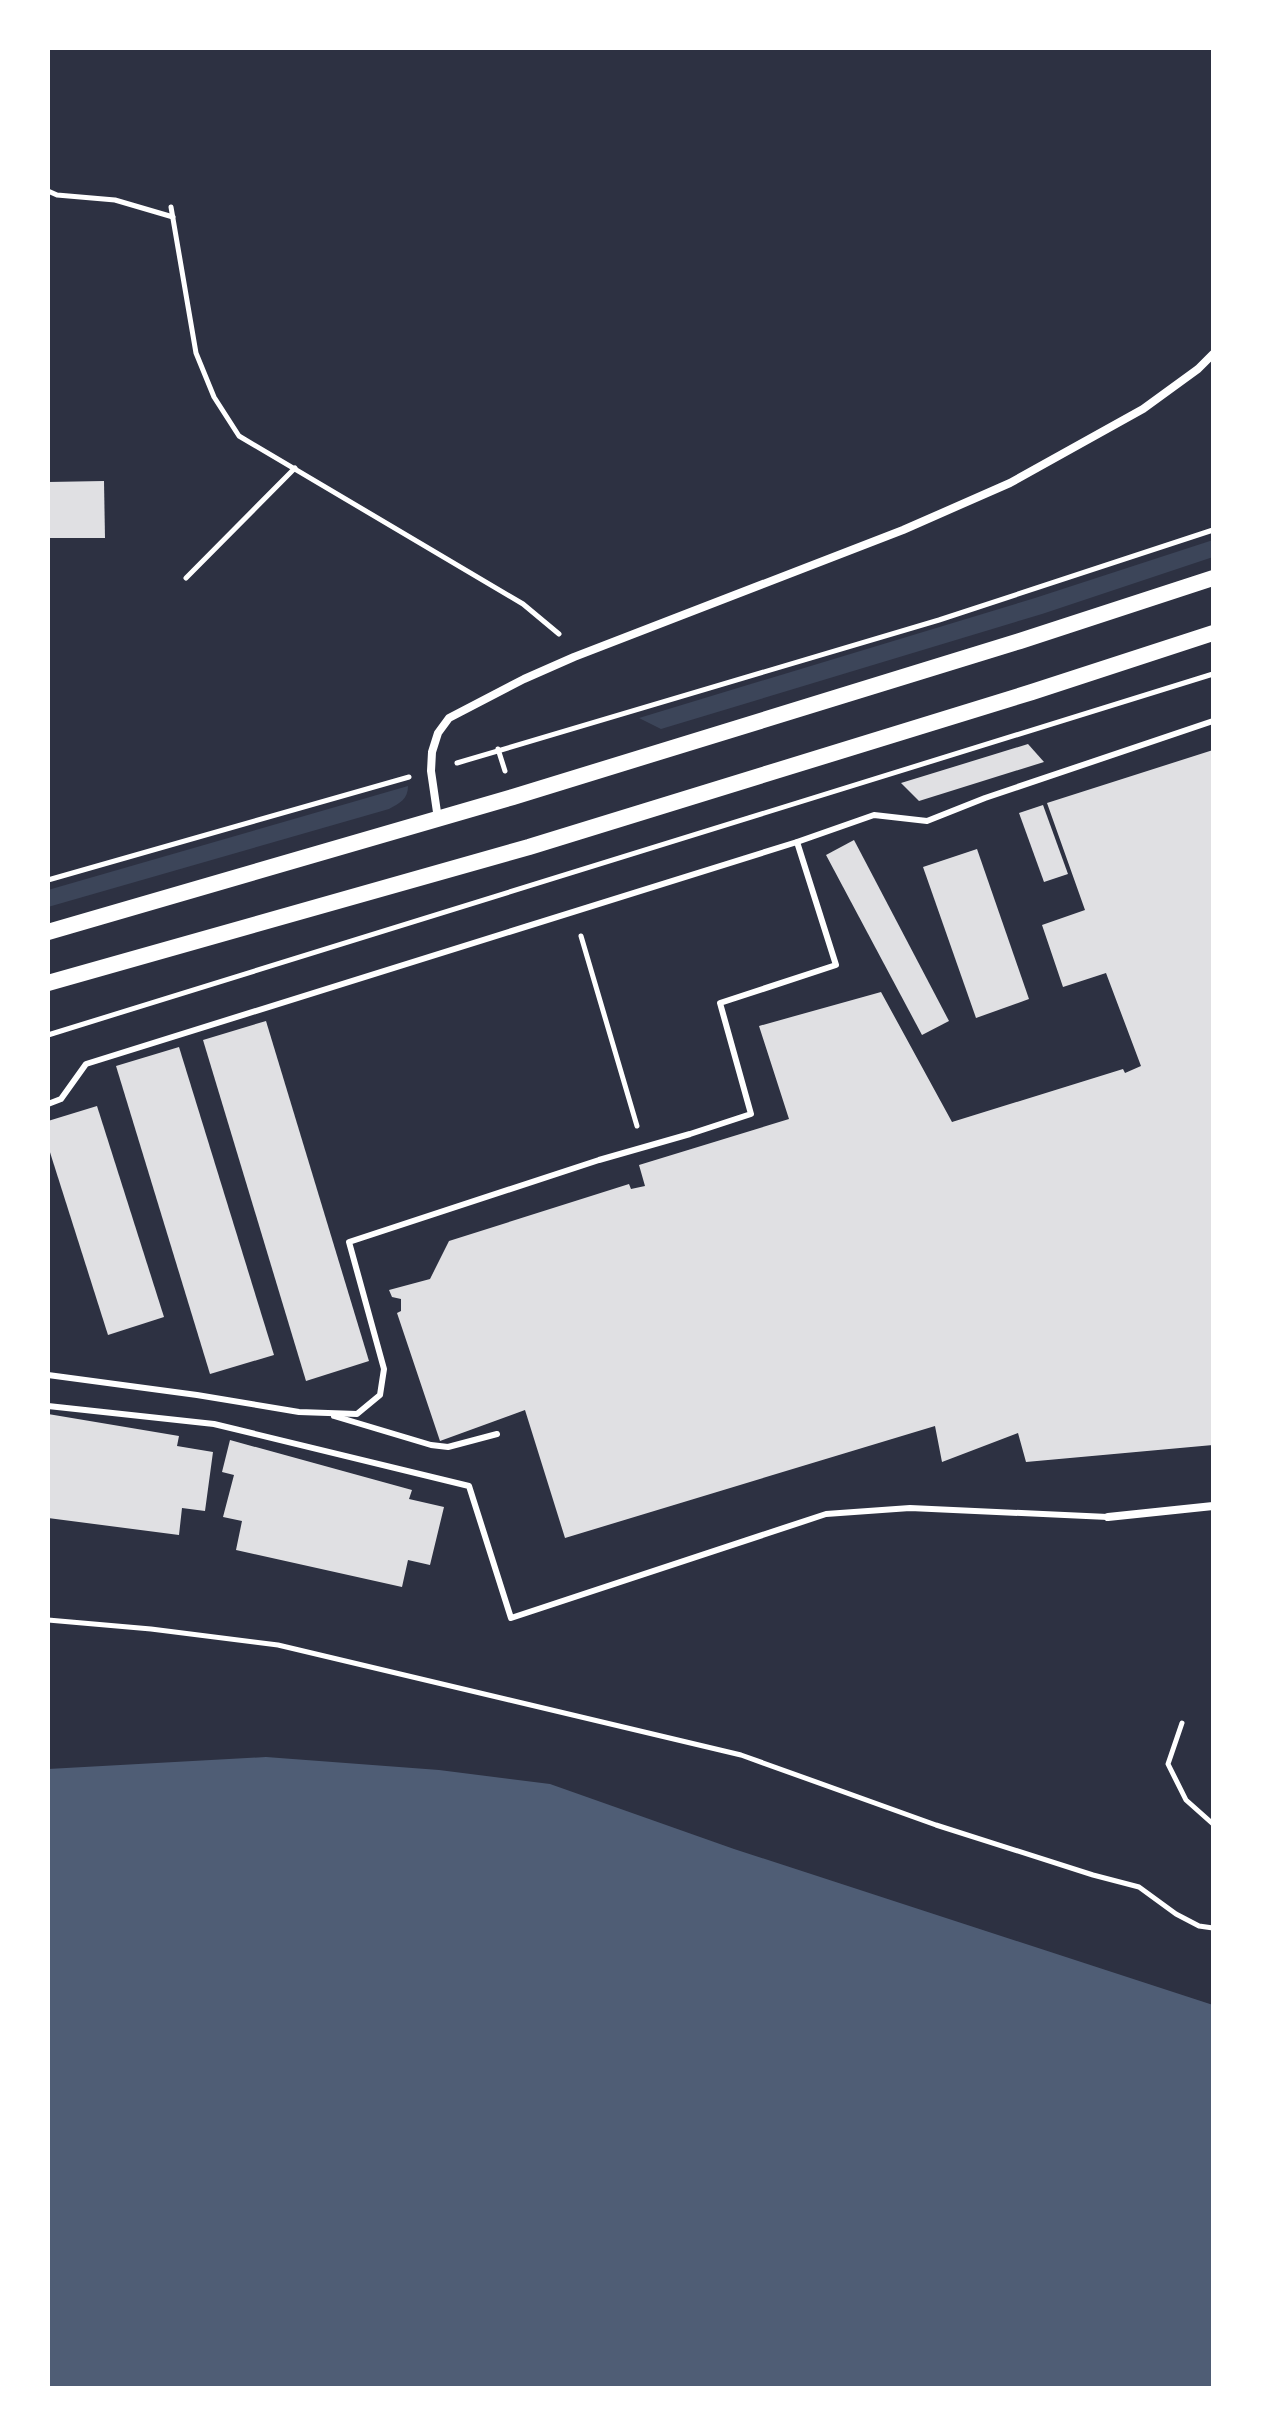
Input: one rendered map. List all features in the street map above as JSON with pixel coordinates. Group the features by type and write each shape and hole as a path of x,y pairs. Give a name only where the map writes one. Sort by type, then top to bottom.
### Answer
{"main road":[{"path":"48,932 438,819 1020,641 1213,578"},
{"path":"48,983 529,847 1213,633"}],"street":[{"path":"438,819 431,771 432,752 438,733 449,718 574,657 903,530 1010,483 1143,409 1198,369 1213,354"},
{"path":"1108,1517 1213,1506"}],"lane":[{"path":"48,1104 61,1099 86,1064 797,842 874,815 927,821 985,798 1213,721"},
{"path":"48,1375 299,1412 357,1414 380,1395 384,1369 349,1242 751,1114 720,1003 836,965 797,842"},
{"path":"48,1406 214,1424 469,1486 511,1618 826,1514 910,1508 1108,1517"},
{"path":"327,1414 439,1446 448,1447 497,1434"}],"path":[{"path":"48,191 57,195 115,200 173,217"},
{"path":"171,207 196,353 214,397 239,436 523,604 560,635 574,657"},
{"path":"186,578 295,468"},
{"path":"48,880 431,771 681,694 939,620 1213,530"},
{"path":"48,1035 1213,674"},
{"path":"574,912 643,1148"},
{"path":"48,1620 278,1645 741,1755 936,1825 1139,1887 1176,1914 1199,1926 1213,1928"},
{"path":"1182,1723 1168,1764 1186,1800 1213,1824"}],"shaded area":[{"path":"1213,540 1213,557 1042,614 661,729 639,718 1035,598"},
{"path":"408,786 405,797 389,809 48,907 48,890"},
{"path":"266,1757 439,1770 550,1784 734,1849 1213,2005 1213,2388 48,2388 48,1769"}],"building":[{"path":"104,481 105,538 48,538 48,482"},
{"path":"1028,744 1044,762 919,801 901,783"},
{"path":"1213,750 1213,1445 1026,1462 1018,1433 942,1462 935,1426 565,1538 525,1410 440,1441 397,1313 401,1311 401,1299 392,1297 389,1290 430,1279 449,1241 629,1184 631,1189 645,1186 639,1165 789,1119 759,1026 881,992 952,1122 1141,1066 1106,973 1063,987 1042,925 1085,910 1047,803"},
{"path":"1043,805 1068,874 1044,882 1019,813"},
{"path":"854,840 949,1021 922,1035 826,855"},
{"path":"977,849 1029,999 976,1018 923,867"},
{"path":"266,1021 369,1361 306,1381 203,1040"},
{"path":"179,1047 274,1355 210,1374 116,1066"},
{"path":"97,1106 164,1317 108,1335 48,1146 48,1121"},
{"path":"48,1414 179,1436 177,1446 213,1452 205,1511 182,1508 179,1535 48,1518"},
{"path":"230,1440 412,1490 409,1499 444,1507 430,1565 408,1560 402,1587 236,1550 242,1521 223,1517 234,1475 222,1472"}]}
